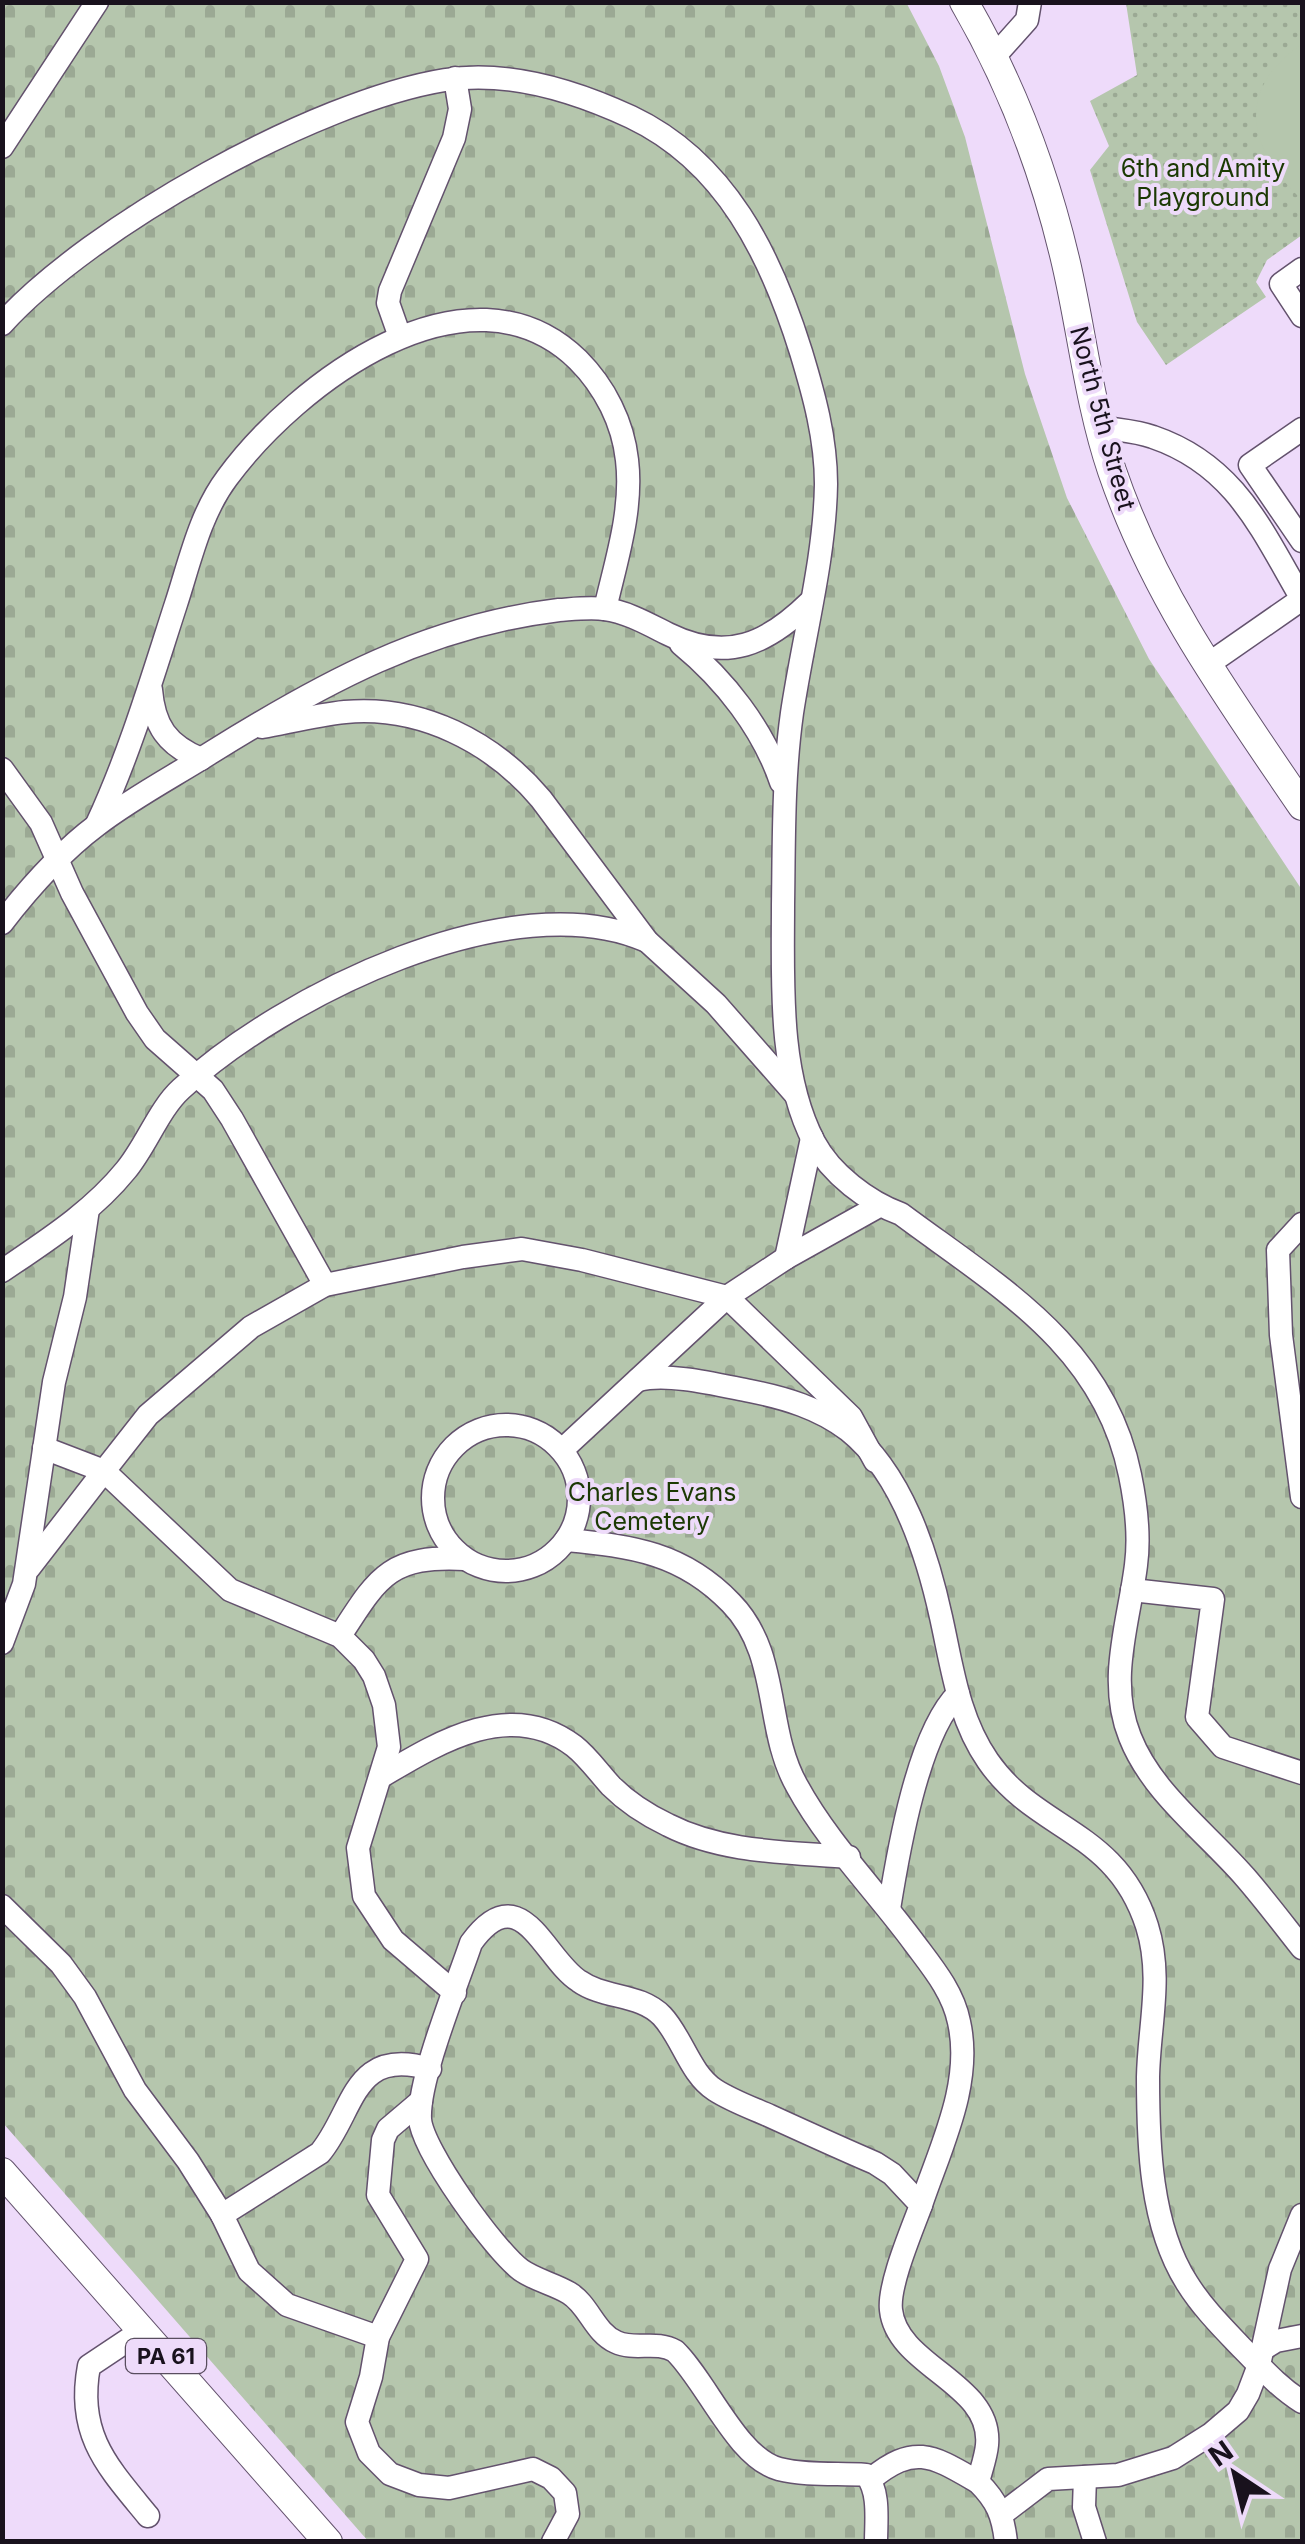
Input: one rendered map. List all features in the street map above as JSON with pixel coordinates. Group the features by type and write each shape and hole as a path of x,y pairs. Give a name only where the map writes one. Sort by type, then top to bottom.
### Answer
{"main road":[{"name":"North 5th Street","path":"964,2 1024,132 1049,201 1110,466 1146,560 1207,665 1302,806"},
{"name":"PA 61","path":"2,2172 328,2542"}],"street":[{"path":"2,147 96,2"},
{"path":"992,58 1027,20 1030,2"},
{"path":"2,324 62,270 110,234 238,158 381,94 454,78 532,84 593,100 644,123 686,150 722,188 751,229 790,318 820,427 826,482 785,793 782,944 789,1054 798,1098 822,1156 878,1206 902,1214 1034,1314 1062,1340 1092,1381 1126,1450 1134,1494 1137,1558 1118,1676 1130,1737 1158,1784 1247,1879 1302,1948"},
{"path":"400,337 388,302 392,278 454,138 460,109 454,78"},
{"path":"1302,269 1280,284 1302,316"},
{"path":"98,824 122,769 205,517 228,476 310,392 356,359 400,337 456,322 505,324 536,332 564,348 595,379 615,415 628,464 626,518 605,609"},
{"path":"1100,427 1150,436 1212,467 1236,492 1302,598 1207,665"},
{"path":"1302,429 1250,464 1302,541"},
{"path":"2,924 57,860 98,824 201,758 352,671 442,634 505,618 571,609 605,609 670,636 708,646 742,646 766,638 810,602"},
{"path":"670,636 712,672 753,724 770,752 785,793"},
{"path":"150,682 153,709 162,731 182,751 201,758"},
{"path":"248,730 346,712 390,712 427,722 479,744 524,780 648,941 716,1004 798,1098"},
{"path":"2,768 41,824 137,1012 156,1038 212,1090 232,1119 325,1285"},
{"path":"2,1271 88,1209 122,1176 177,1092 246,1038 314,995 373,967 484,934 539,924 605,928 648,941"},
{"path":"786,1258 812,1138"},
{"path":"562,1450 727,1297 878,1206"},
{"path":"2,1643 27,1570 54,1382 75,1297 88,1209"},
{"path":"1302,1224 1278,1250 1281,1334 1302,1498"},
{"path":"27,1570 148,1414 251,1326 325,1285 522,1249 727,1297 851,1417 906,1508 940,1613 958,1694 978,1744 998,1773 1024,1798 1108,1858 1136,1897 1147,1926 1155,1970 1148,2076 1161,2221 1184,2280 1213,2318 1261,2357 1302,2402"},
{"path":"638,1380 692,1379 782,1398 810,1408 847,1430 875,1461"},
{"path":"340,1636 382,1576 420,1560 465,1560 488,1570 526,1569 549,1558 566,1540 577,1516 579,1490 575,1472 562,1450 543,1434 508,1424 473,1432 452,1446 438,1468 432,1505 434,1519 446,1542 465,1560"},
{"path":"44,1448 104,1471 230,1590 340,1636 374,1676 384,1705 390,1747 358,1848 364,1896 393,1940 454,1993"},
{"path":"566,1540 615,1544 656,1553 690,1570 732,1604 752,1631 766,1666 788,1768 806,1802 939,1976 955,2007 963,2048 955,2103 904,2252 891,2309 904,2340 958,2387 984,2423 987,2444 978,2482"},
{"path":"1132,1590 1213,1599 1197,1717 1223,1747 1302,1774"},
{"path":"889,1909 902,1831 936,1726 958,1694"},
{"path":"382,1776 446,1738 497,1726 527,1728 574,1746 622,1796 654,1818 692,1836 749,1848 849,1857"},
{"path":"2,1906 72,1979 136,2090 222,2215 244,2263 286,2305 378,2338"},
{"path":"876,2542 871,2479 866,2474 794,2471 767,2464 748,2449 676,2351 657,2344 617,2343 602,2332 569,2293 521,2270 506,2257 439,2166 423,2134 421,2101 471,1943 482,1928 506,1918 525,1922 581,1984 654,2008 710,2087 875,2163 892,2174 921,2206"},
{"path":"222,2215 320,2153 351,2096 368,2076 401,2064 430,2069"},
{"path":"421,2101 398,2118 383,2140 378,2194 417,2259 378,2338 356,2422 369,2453 390,2474 419,2485 449,2488 532,2469 552,2478 566,2493 568,2514 553,2542"},
{"path":"1002,2514 1048,2479 1118,2476 1172,2458 1211,2434 1238,2410 1261,2357 1280,2269 1302,2214"},
{"path":"143,2330 89,2366 84,2392 91,2430 104,2462 148,2516"},
{"path":"1261,2357 1276,2342 1302,2336"},
{"path":"871,2479 894,2460 916,2456 947,2464 978,2482 994,2498 1002,2514 1006,2542"},
{"path":"1084,2478 1084,2508 1095,2542"}],"green space":[{"name":"Charles Evans Cemetery","path":"7,2 906,2 939,66 965,137 1025,374 1067,498 1149,659 1302,890 1302,2541 368,2541 3,2123 2,11"},
{"name":"6th and Amity Playground","path":"1126,3 1302,3 1302,235 1267,260 1256,282 1266,297 1166,365 1137,322 1090,170 1109,146 1090,101 1137,75"},
{"path":"1302,44 1302,200 1270,161 1256,121 1265,81"}]}
